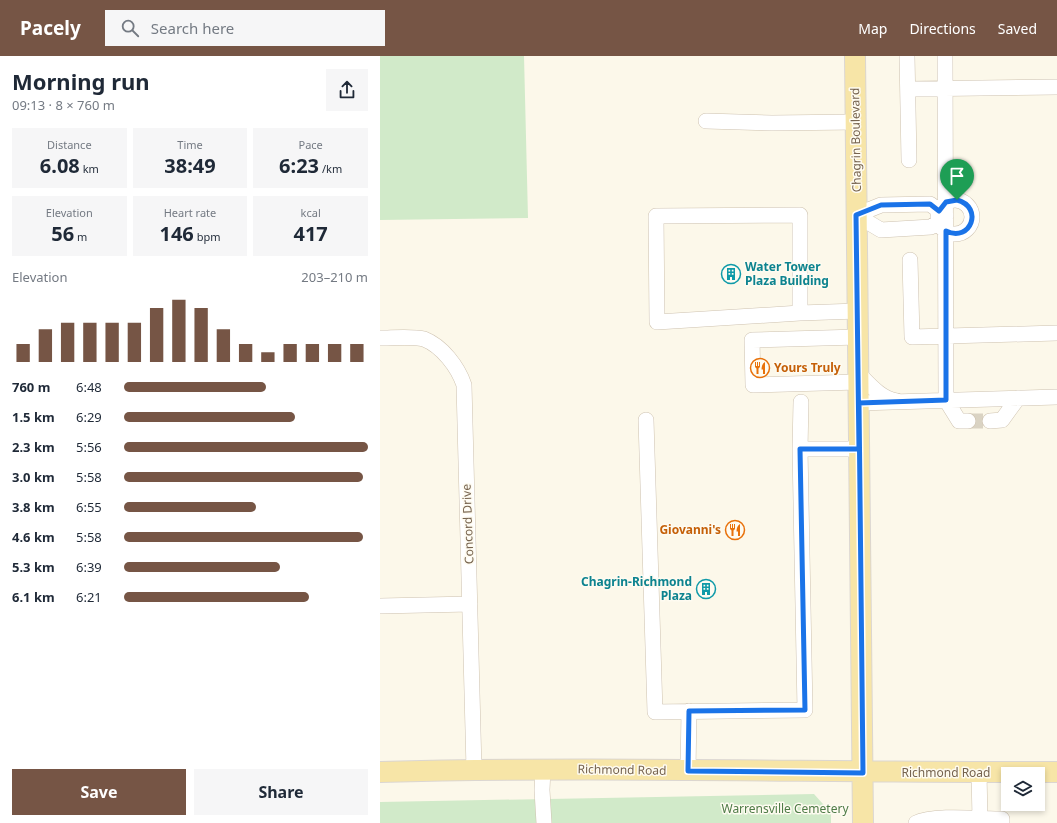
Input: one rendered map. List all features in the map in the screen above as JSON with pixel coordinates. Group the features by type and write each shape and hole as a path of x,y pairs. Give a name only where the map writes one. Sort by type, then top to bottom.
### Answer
{"main road":[{"name":"Chagrin Boulevard","path":"855,56 863,823"},
{"name":"Richmond Road","path":"380,772 474,769 863,773 1057,772"}],"street":[{"path":"907,56 909,160"},
{"path":"945,56 943,217 946,400 959,421 968,421"},
{"path":"908,89 1057,87"},
{"path":"706,121 772,123 855,122"},
{"path":"856,215 881,205 930,204 943,217"},
{"path":"800,313 800,215 656,216 657,322 858,311"},
{"path":"856,215 881,230 931,227 943,217"},
{"path":"910,260 912,337 1057,333"},
{"path":"858,337 752,340 753,385 858,378 887,398 902,402"},
{"name":"Concord Drive","path":"380,338 423,339 437,347 460,372 464,385 474,769"},
{"path":"859,403 1057,397"},
{"path":"990,421 1002,420 1018,398"},
{"path":"646,420 655,712 805,710 800,402"},
{"path":"800,449 859,449"},
{"path":"380,606 470,604"},
{"path":"688,771 689,711"},
{"path":"543,769 542,790 544,823"},
{"path":"979,773 980,819"},
{"path":"916,823 926,819 1002,819 1002,823"}],"green space":[{"path":"380,56 524,56 528,218 380,220"},
{"name":"Warrensville Cemetery","path":"814,794 831,813 831,823 380,823 380,802"}],"tunnel":[{"path":"968,421 990,421"}],"place":[{"name":"Water Tower Plaza Building","path":"731,274"},
{"name":"Yours Truly","path":"760,368"},
{"name":"Giovanni's","path":"735,530"},
{"name":"Chagrin-Richmond Plaza","path":"706,589"}],"route":[{"path":"957,200 967,204 971,209 972,220 967,230 962,233 956,234 946,231 946,400 859,403 863,773 688,771 689,711 805,710 800,449 859,449 856,215 881,205 930,204 939,211 946,202 957,200"}]}
